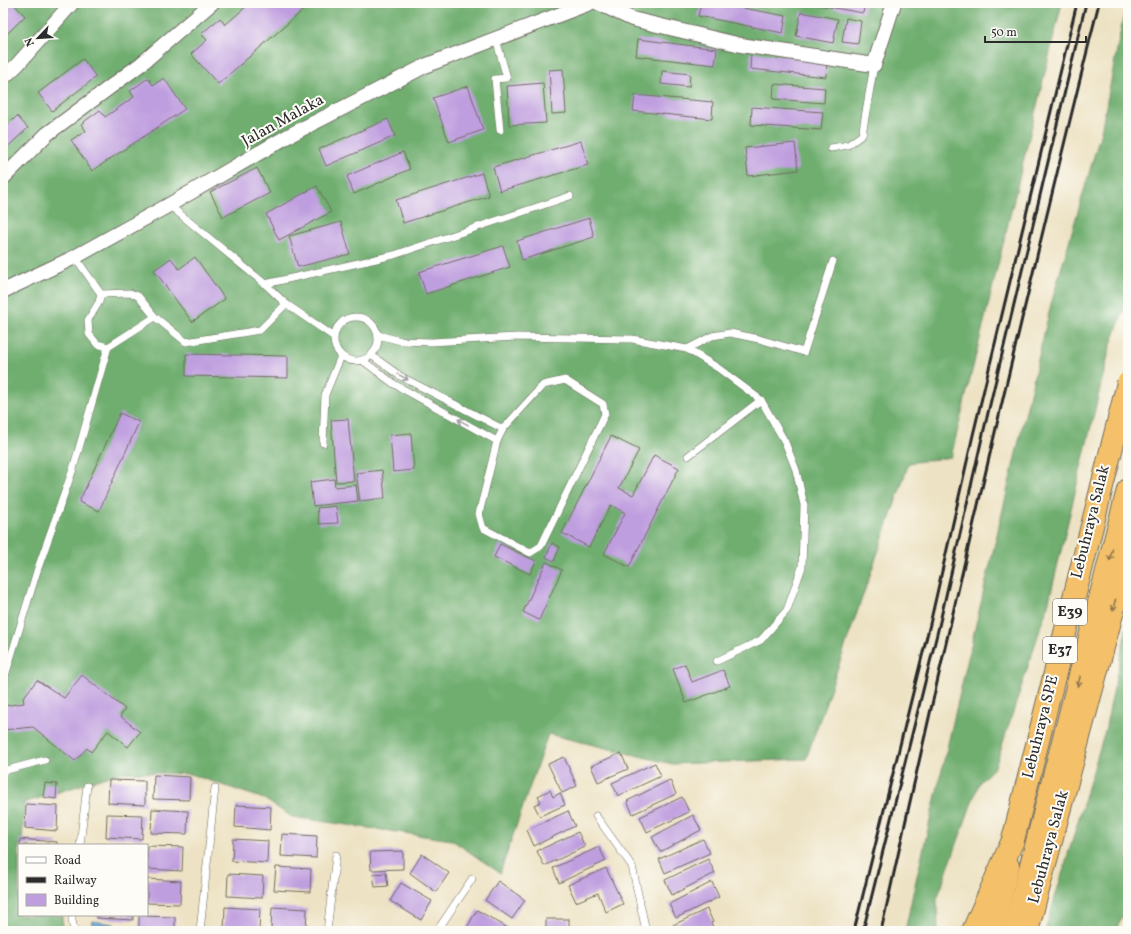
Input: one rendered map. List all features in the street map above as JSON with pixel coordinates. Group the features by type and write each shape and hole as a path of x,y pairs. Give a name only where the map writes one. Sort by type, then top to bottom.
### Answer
{"highway":[{"name":"Lebuhraya Salak","path":"991,931 1128,370"},
{"name":"Lebuhraya SPE","path":"991,931 1128,383"},
{"name":"Lebuhraya SPE","path":"1014,931 1128,490"},
{"name":"Lebuhraya Salak","path":"1027,931 1128,554"},
{"path":"973,931 1013,840"}],"street":[{"path":"3,78 72,3"},
{"path":"3,178 47,134 141,64 212,3"},
{"name":"Jalan Malaka","path":"3,292 75,257 169,205 288,136 427,65 590,3"},
{"path":"598,3 632,19 741,45 874,65 894,3"}],"lane":[{"path":"496,39 507,78 495,79 500,130"},
{"path":"832,148 848,145 862,135 874,65"},
{"path":"265,284 394,255 570,196"},
{"path":"169,205 265,284 286,304 334,336"},
{"path":"75,257 101,294 99,302 88,320 89,334 97,344 108,347"},
{"path":"687,349 712,336 730,333 759,339 804,352 833,261"},
{"path":"101,294 130,293 138,296 155,317 186,342 260,330 286,304"},
{"path":"355,316 365,318 374,326 378,335 377,346 371,355 362,360 351,361 342,356 335,347 334,336 337,326 345,319 355,316"},
{"path":"3,696 6,676 37,571 73,470 108,347 155,317"},
{"path":"378,335 401,341 432,342 517,337 632,339 687,349 718,368 761,400 785,442 796,470 804,505 802,567 787,610 761,640 717,662"},
{"path":"371,355 400,376 503,429"},
{"path":"322,443 325,395 342,356"},
{"path":"362,360 394,384 497,441"},
{"path":"566,380 603,404 605,414 541,546 530,553 484,528 479,514 497,441 503,429 543,385 566,380"},
{"path":"688,456 761,400"},
{"path":"3,771 45,760"},
{"path":"80,844 87,786"},
{"path":"200,931 215,788"},
{"path":"596,816 632,866 646,931"},
{"path":"327,931 336,855"},
{"path":"437,931 472,879"},
{"path":"72,916 74,931"}],"green space":[{"path":"3,3 1062,3 951,457 909,463 806,759 672,764 548,734 500,873 452,840 292,817 264,799 190,774 122,772 24,803 22,844 18,844 18,916 62,916 63,931 3,931"},
{"path":"1126,3 1128,3 1128,299 1110,347 1048,605 995,767 979,783 937,899 938,931 905,931 1051,304 1101,132"},
{"path":"1128,621 1128,905 1115,931 1045,931 1105,731"}],"water":[{"path":"92,921 114,924 113,931 91,931"}],"building":[{"path":"10,3 13,3 25,16 3,38 3,10"},
{"path":"248,3 307,3 309,5 218,84 191,54 207,40 201,34 220,18 225,25 249,4"},
{"path":"701,3 716,3 786,16 783,33 698,16"},
{"path":"806,3 865,3 863,13"},
{"path":"801,12 838,19 833,43 796,36"},
{"path":"846,18 861,21 858,44 842,42"},
{"path":"638,39 717,49 715,65 636,56"},
{"path":"751,52 827,60 826,77 750,69"},
{"path":"83,59 96,77 52,111 38,93"},
{"path":"563,69 566,113 552,114 549,70"},
{"path":"662,71 690,74 689,87 661,84"},
{"path":"148,78 153,85 164,78 185,109 92,171 71,140 86,131 81,124 100,110 105,117 134,97 130,91"},
{"path":"543,83 546,123 509,125 507,86"},
{"path":"774,84 825,88 824,103 773,99"},
{"path":"468,86 483,130 449,142 433,98"},
{"path":"635,95 713,102 712,119 633,111"},
{"path":"752,107 823,112 821,130 751,125"},
{"path":"17,116 28,128 3,151 3,130"},
{"path":"388,119 395,136 326,166 319,149"},
{"path":"581,141 588,165 500,191 493,167"},
{"path":"795,143 798,170 748,176 745,148"},
{"path":"403,152 410,169 354,194 347,176"},
{"path":"257,168 270,193 223,217 210,192"},
{"path":"482,173 489,196 403,223 396,200"},
{"path":"317,186 331,212 279,240 266,214"},
{"path":"589,218 594,237 522,260 517,241"},
{"path":"341,222 350,254 298,267 289,236"},
{"path":"503,246 510,267 426,294 419,272"},
{"path":"195,257 225,299 192,322 154,270 171,258 179,269"},
{"path":"186,354 288,356 288,378 186,376"},
{"path":"120,413 139,422 99,511 79,502"},
{"path":"348,419 354,481 336,482 331,420"},
{"path":"411,433 414,470 393,472 390,435"},
{"path":"611,436 639,450 619,488 633,495 654,455 679,468 629,567 604,554 625,513 611,505 589,547 562,533"},
{"path":"382,470 385,498 360,501 356,473"},
{"path":"334,479 335,487 356,485 358,501 313,506 310,482"},
{"path":"336,506 338,523 319,524 317,508"},
{"path":"552,543 560,547 554,561 546,557"},
{"path":"500,544 536,561 530,574 494,557"},
{"path":"546,562 562,570 539,620 523,612"},
{"path":"685,664 692,682 723,670 730,686 686,703 673,669"},
{"path":"82,675 125,709 120,716 140,732 128,747 108,731 91,752 87,748 75,761 33,727 3,730 3,706 24,703 23,698 37,680 64,698"},
{"path":"621,753 628,769 598,782 591,766"},
{"path":"564,757 577,786 562,793 548,764"},
{"path":"655,763 661,776 618,796 612,783"},
{"path":"154,775 190,777 189,800 153,799"},
{"path":"109,780 145,781 145,805 108,803"},
{"path":"670,780 676,794 633,814 627,801"},
{"path":"45,783 57,784 56,799 43,797"},
{"path":"550,790 553,797 560,793 565,805 540,816 534,805 541,802 538,796"},
{"path":"682,797 689,812 647,832 640,817"},
{"path":"26,804 58,806 57,831 25,828"},
{"path":"236,805 271,807 270,830 235,827"},
{"path":"152,809 188,811 187,834 151,833"},
{"path":"568,811 575,826 534,846 527,830"},
{"path":"107,814 143,815 142,839 106,837"},
{"path":"693,815 701,830 660,852 652,837"},
{"path":"578,832 585,847 544,866 537,851"},
{"path":"282,834 317,836 316,858 281,856"},
{"path":"20,839 57,842 57,844 20,844"},
{"path":"233,839 268,841 267,863 232,861"},
{"path":"703,839 710,853 665,873 659,859"},
{"path":"148,846 183,847 182,871 148,869"},
{"path":"599,847 606,861 559,883 553,868"},
{"path":"403,851 403,869 371,870 370,852"},
{"path":"422,854 449,873 436,892 410,873"},
{"path":"708,859 715,873 672,895 665,880"},
{"path":"276,867 311,869 310,892 274,890"},
{"path":"606,868 623,904 606,912 598,893 576,902 568,885"},
{"path":"386,873 388,886 375,887 373,874"},
{"path":"228,874 263,876 262,898 227,896"},
{"path":"148,879 181,881 180,904 148,903"},
{"path":"498,881 525,900 512,919 485,900"},
{"path":"712,882 719,897 676,918 669,904"},
{"path":"401,883 432,901 421,920 390,901"},
{"path":"225,907 260,909 259,931 224,929"},
{"path":"272,907 307,909 306,931 271,929"},
{"path":"707,909 713,922 711,923 714,929 710,931 676,931 673,925"},
{"path":"477,910 508,928 507,931 470,931 466,929"},
{"path":"97,916 133,916 133,920 97,918"},
{"path":"139,916 175,917 175,931 139,931"},
{"path":"546,919 569,919 569,931 546,931"}],"railway":[{"path":"854,931 930,624 973,435 1077,3"},
{"path":"863,931 939,626 982,438 1086,3"},
{"path":"881,931 987,466 1099,3"}]}
